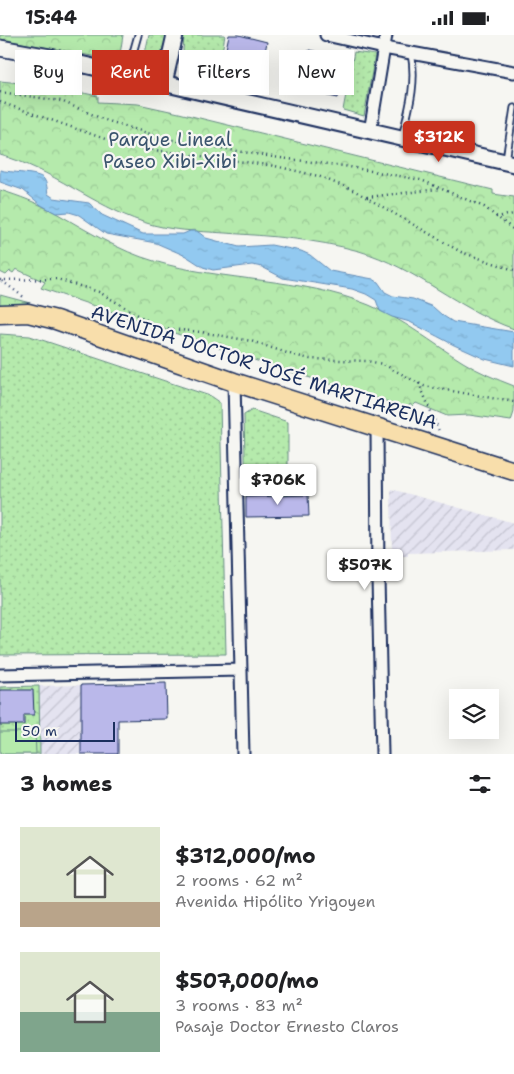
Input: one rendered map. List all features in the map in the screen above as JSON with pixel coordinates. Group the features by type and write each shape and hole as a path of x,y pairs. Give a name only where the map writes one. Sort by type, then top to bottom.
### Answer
{"main road":[{"path":"169,61 175,35"},
{"path":"0,48 92,66"},
{"path":"169,84 510,163"},
{"name":"AVENIDA DOCTOR JOSÉ MARTIARENA","path":"0,313 28,313 56,320 234,382 514,471"}],"street":[{"path":"326,35 384,48 514,72"},
{"path":"370,132 386,35"},
{"path":"234,382 243,754"},
{"path":"377,428 382,754"},
{"path":"0,675 241,670"}],"lane":[{"path":"134,50 138,35"},
{"path":"401,139 409,111 412,91 414,69 411,53"},
{"path":"510,163 514,107"}],"path":[{"path":"0,92 61,101 104,120 167,139 272,157 344,166 421,180 484,207 514,230"},
{"path":"0,102 125,146 275,166 318,176 366,197 461,252 514,270"},
{"path":"366,197 442,189"},
{"path":"496,217 514,214"},
{"path":"0,280 57,279 98,292 160,328 201,332 251,341 310,359 367,361 383,364 424,385 514,403"},
{"path":"0,280 27,299"},
{"path":"419,383 442,439"}],"shaded area":[{"path":"391,489 514,523 514,550 408,553 408,556 392,556"},
{"path":"81,685 81,754 40,754 39,686"}],"green space":[{"path":"0,35 123,35 121,50 92,50 92,56 82,54 82,50 60,50 0,39"},
{"path":"149,35 167,35 163,50 146,50"},
{"path":"184,35 225,35 222,50 183,50"},
{"path":"354,52 375,55 364,116 343,110 346,95 354,95"},
{"name":"Parque Lineal Paseo Xibi-Xibi","path":"0,81 15,83 15,95 82,95 82,93 98,96 98,102 138,104 493,190 493,194 514,197 514,329 474,311 399,267 359,251 292,239 184,230 153,225 124,215 37,169 0,155"},
{"path":"0,190 42,206 116,246 141,257 208,273 317,289 369,305 406,324 469,366 514,386 514,412 511,421 469,415 447,416 416,403 413,406 410,404 408,408 275,367 41,288 45,282 16,269 13,273 10,271 6,275 0,272"},
{"path":"0,295 30,303 0,308"},
{"path":"0,334 30,336 210,396 220,403 226,654 0,655"},
{"path":"252,410 288,422 288,496 246,497 244,415"},
{"path":"39,686 40,754 0,754 0,687"},
{"path":"0,732 35,732 36,754 0,754"}],"water":[{"path":"0,170 41,177 46,182 48,194 54,198 89,203 102,215 143,234 183,234 197,231 206,238 239,247 271,245 301,251 310,255 330,271 373,279 378,282 385,292 393,296 413,299 433,307 453,322 514,332 514,366 485,359 410,322 392,317 380,311 376,300 352,289 283,278 262,267 252,265 213,270 203,267 186,256 156,243 106,234 79,215 69,212 56,213 41,205 23,190 0,182"}],"building":[{"path":"229,35 239,35 267,42 265,50 226,50"},
{"path":"324,95 339,95 338,98"},
{"path":"308,495 309,516 246,517 246,497"},
{"path":"166,683 167,719 118,720 118,754 81,754 81,685"},
{"path":"0,690 33,690 34,715 24,715 24,725 0,725"}]}
